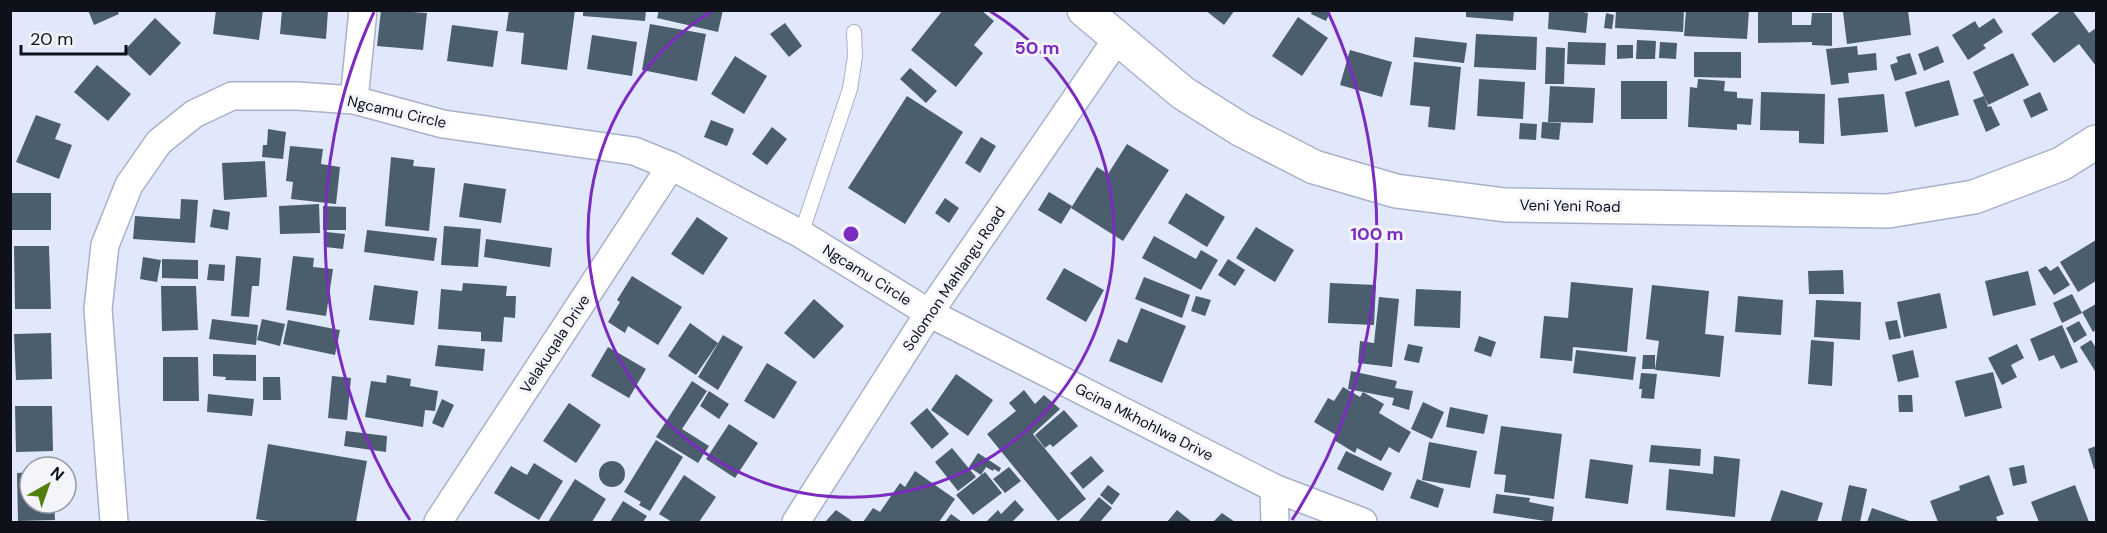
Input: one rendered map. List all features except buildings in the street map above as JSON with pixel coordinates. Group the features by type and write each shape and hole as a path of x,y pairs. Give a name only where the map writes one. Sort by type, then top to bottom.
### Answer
{"street":[{"path":"354,100 363,10"},
{"name":"Veni Yeni Road","path":"1084,10 1183,93 1240,129 1314,166 1396,191 1505,205 1888,211 1974,197 2061,164 2097,142"},
{"name":"Solomon Mahlangu Road","path":"796,522 929,313 1117,39"},
{"name":"Ngcamu Circle","path":"114,522 98,309 105,245 129,185 159,142 194,114 232,96 297,96 354,100 443,124 634,151 671,166 801,234 929,313"},
{"name":"Velakuqala Drive","path":"438,522 671,166"},
{"name":"Gcina Mkhohlwa Drive","path":"929,313 1274,488 1363,522"},
{"path":"1274,488 1275,522"}],"lane":[{"path":"801,234 850,89 855,56 854,32"}]}
